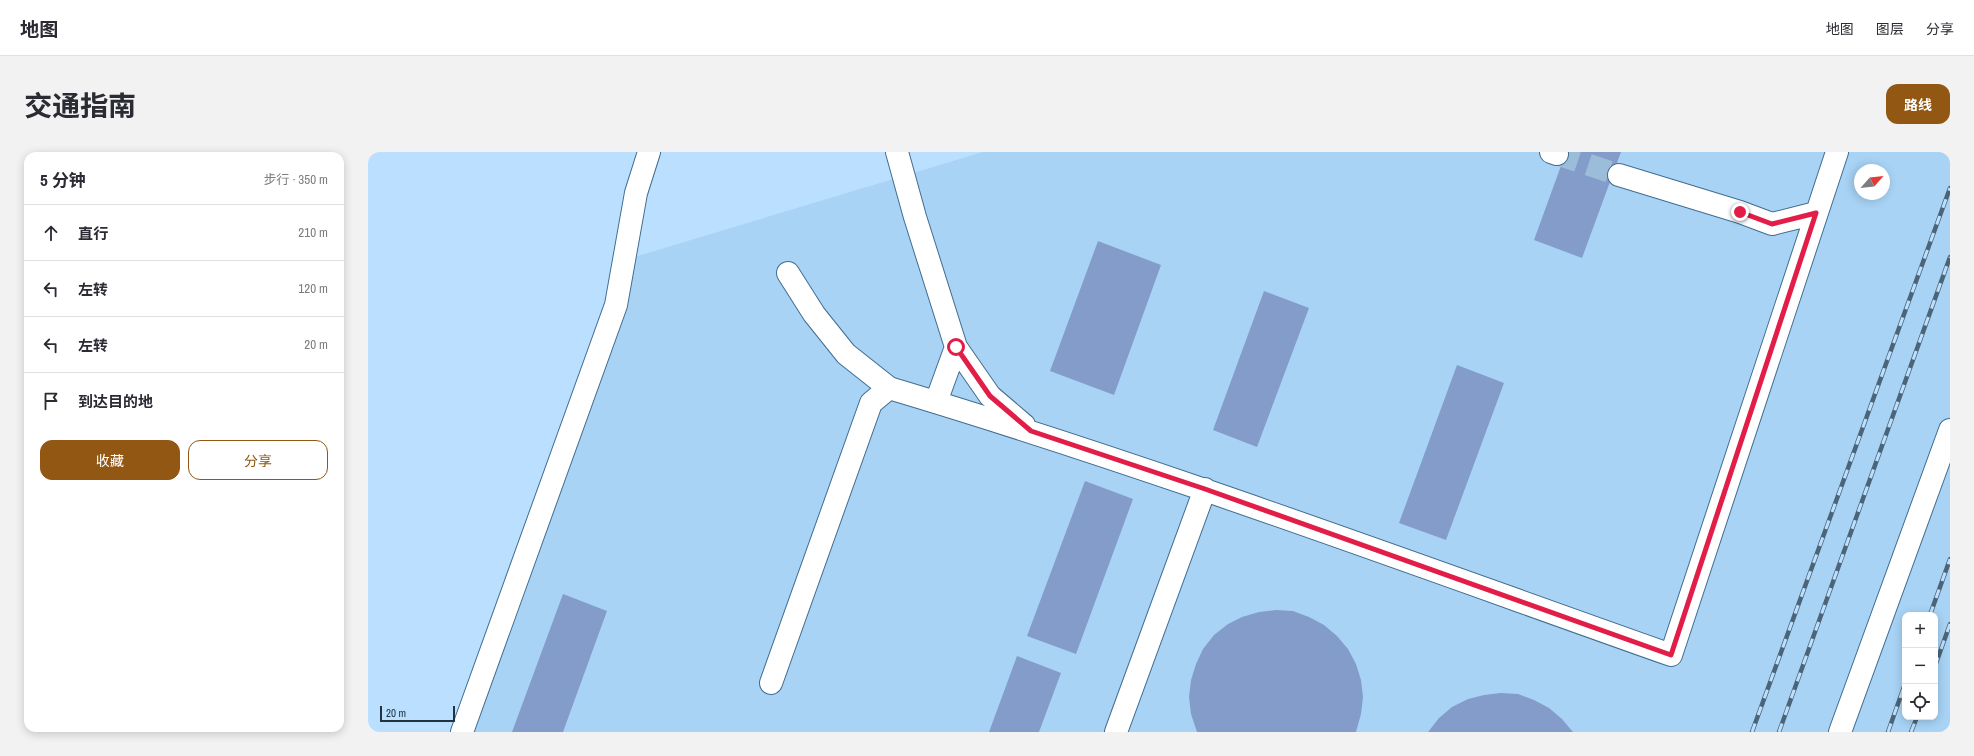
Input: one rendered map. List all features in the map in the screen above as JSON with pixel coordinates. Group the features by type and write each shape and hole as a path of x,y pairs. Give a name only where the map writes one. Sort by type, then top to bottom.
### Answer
{"street":[{"path":"462,732 616,305 636,193 649,152"},
{"path":"897,152 915,218 956,347 990,396 1031,431"},
{"path":"788,273 814,314 846,354 889,388 1031,431 1205,489 1671,655 1816,213 1838,152"},
{"path":"1619,175 1740,212 1772,224 1816,213"},
{"path":"936,402 956,347"},
{"path":"771,683 871,403 889,388"},
{"path":"1840,732 1950,430"},
{"path":"1116,732 1205,489"}],"shaded area":[{"path":"983,152 1950,152 1950,732 457,732 618,262"}],"building":[{"path":"1566,152 1621,152 1582,258 1534,240"},
{"path":"1098,241 1161,265 1114,395 1050,371"},
{"path":"1264,291 1309,308 1257,447 1213,430"},
{"path":"1457,365 1504,383 1446,540 1399,523"},
{"path":"1085,481 1133,499 1076,654 1027,636"},
{"path":"563,594 607,611 563,732 512,732"},
{"path":"1276,610 1293,611 1324,625 1337,636 1348,649 1356,664 1361,680 1363,697 1361,714 1356,732 1197,732 1191,714 1189,697 1191,680 1203,649 1214,635 1228,624 1242,617 1259,612"},
{"path":"1017,656 1061,673 1039,732 989,732"},
{"path":"1501,693 1518,694 1549,708 1562,719 1573,732 1428,732 1439,718 1452,707 1468,699"}],"tunnel":[{"path":"1557,154 1619,175"}],"railway":[{"path":"1752,732 1950,188"},
{"path":"1779,732 1950,257"},
{"path":"1931,612 1950,559"},
{"path":"1938,658 1950,624"},
{"path":"1888,732 1902,692"},
{"path":"1911,732 1916,720"}],"route":[{"path":"956,347 990,396 1031,431 1205,489 1671,655 1816,213 1772,224 1740,212"}]}
